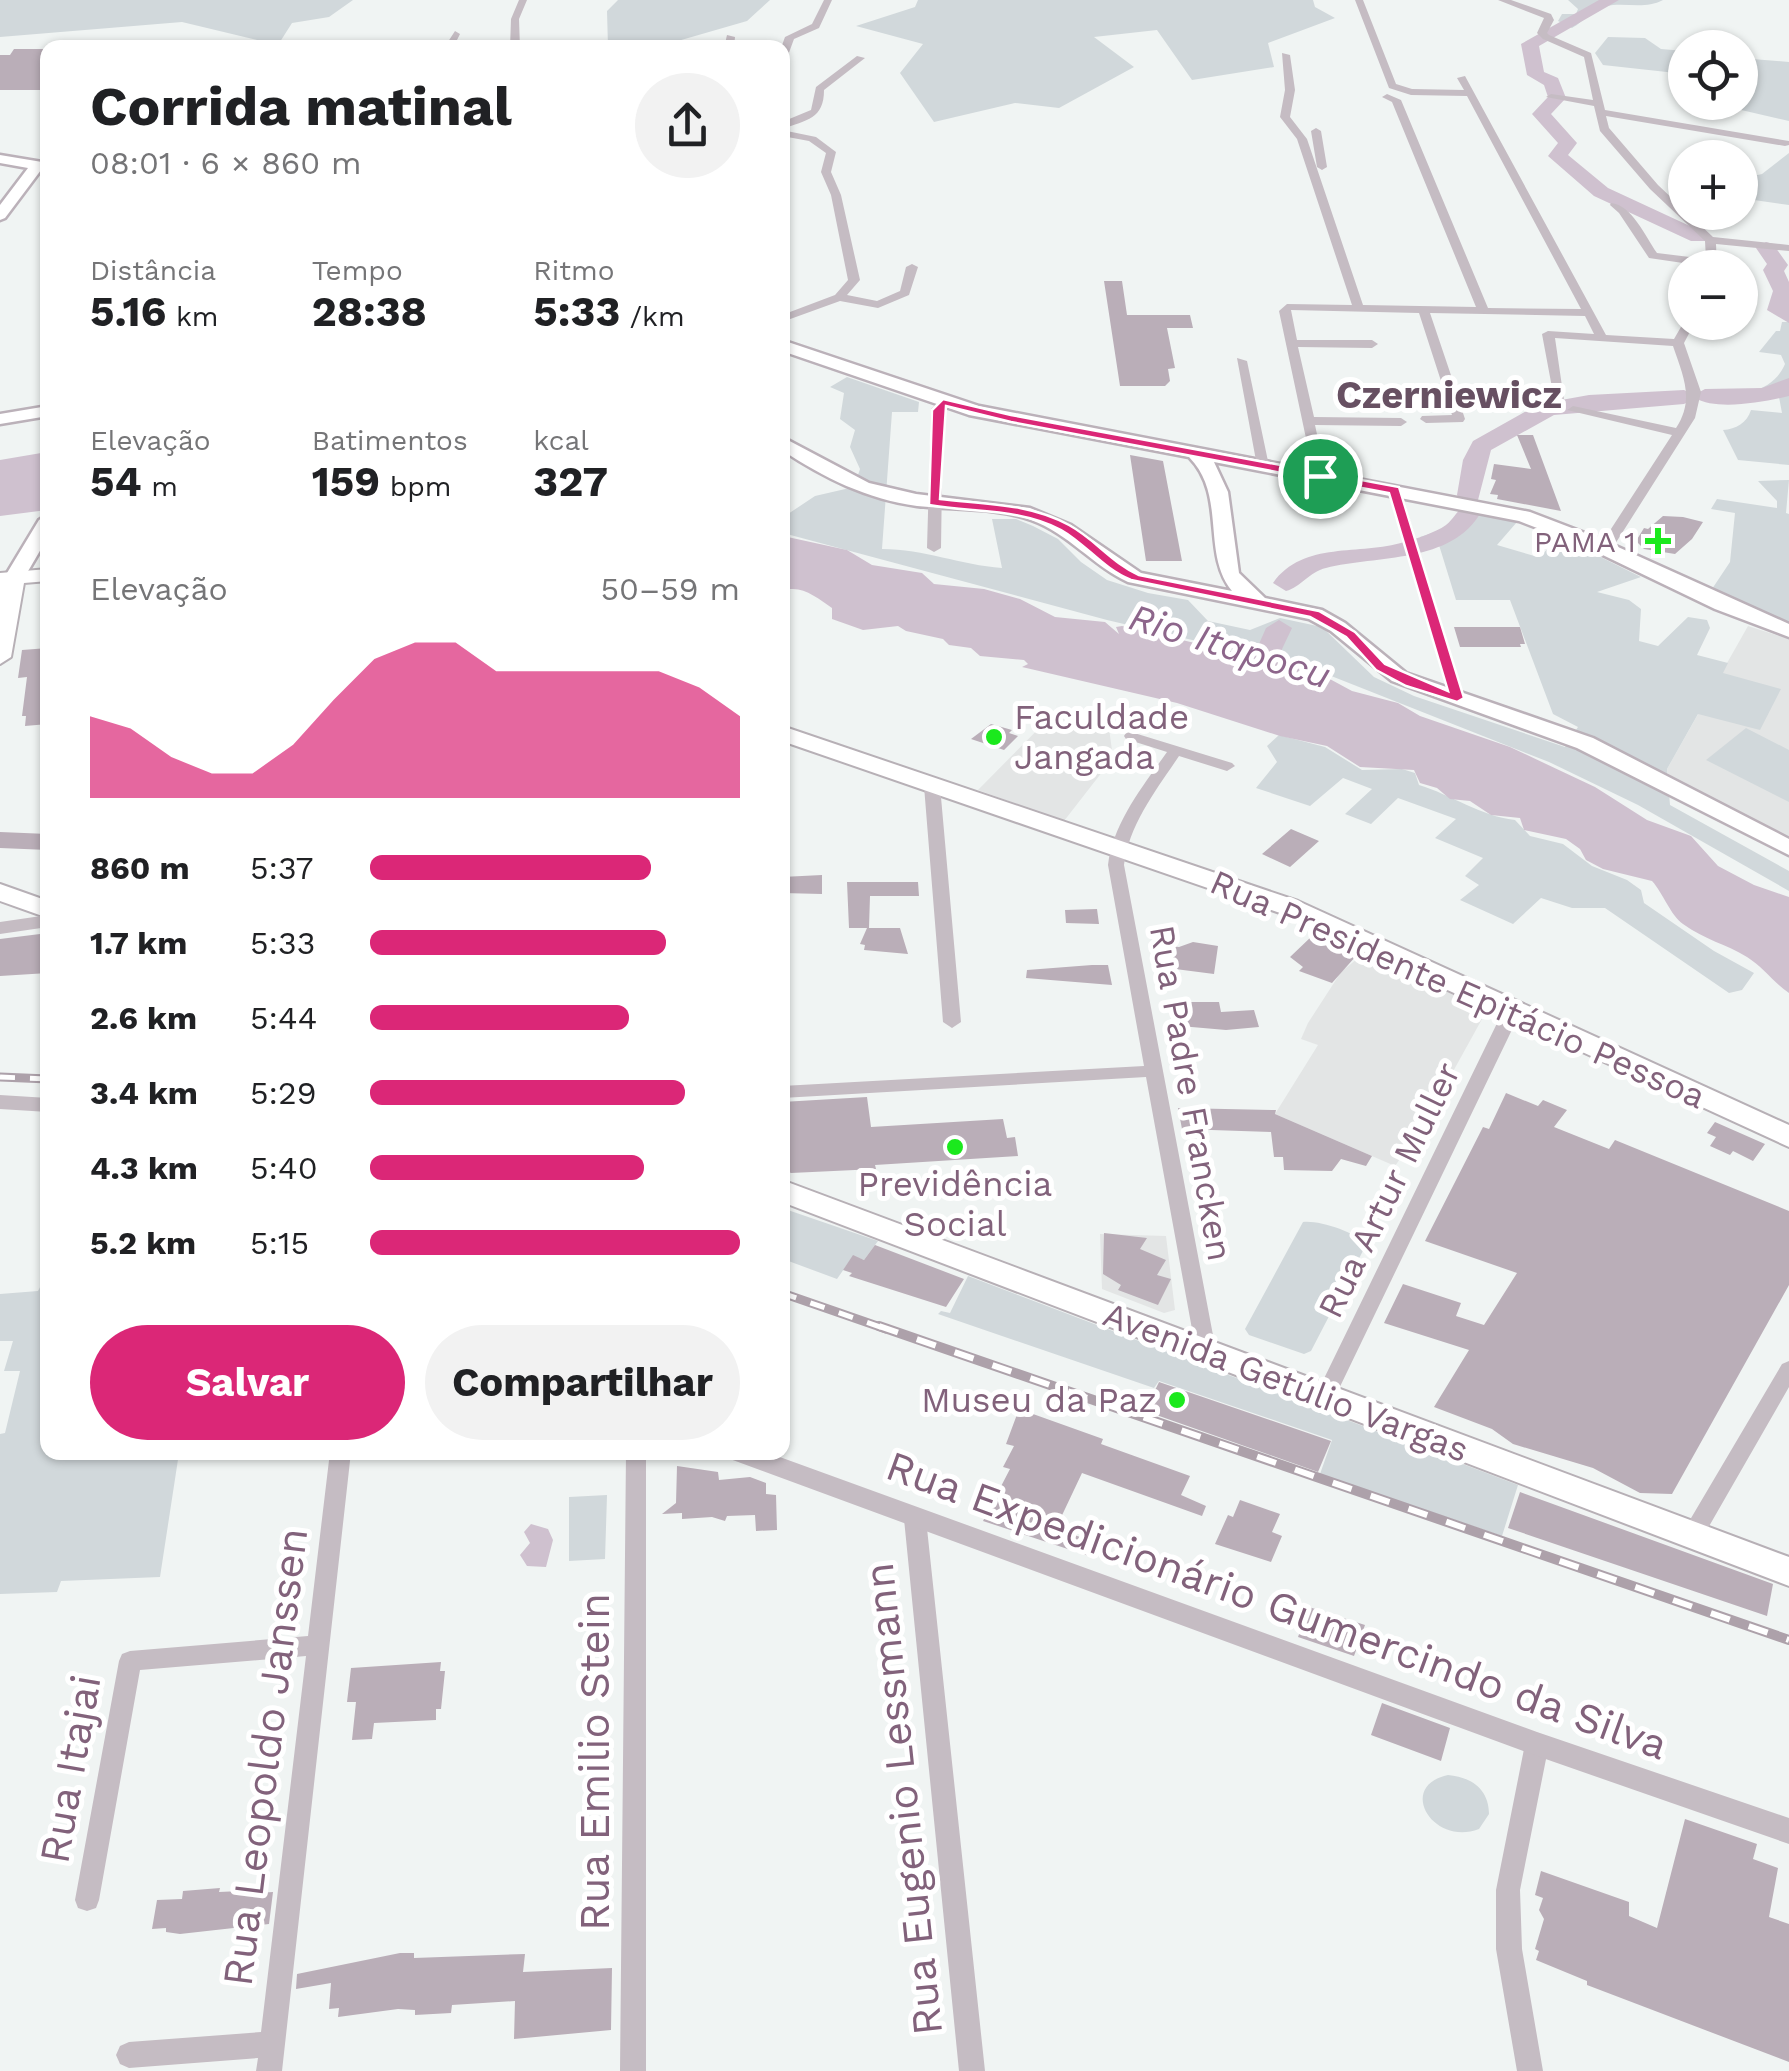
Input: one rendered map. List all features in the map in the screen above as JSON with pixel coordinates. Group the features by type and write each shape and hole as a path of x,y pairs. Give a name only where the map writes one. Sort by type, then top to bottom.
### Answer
{"highway":[{"path":"0,657 7,578 40,576"},
{"name":"Rua Presidente Epitácio Pessoa","path":"790,737 1289,907 1789,1137"},
{"path":"0,892 40,907"},
{"name":"Avenida Getúlio Vargas","path":"790,1193 1789,1572"}],"main road":[{"path":"0,159 40,166"},
{"path":"0,216 40,169"},
{"path":"790,348 943,402 1524,516 1723,607 1789,631"},
{"path":"0,419 40,412"},
{"path":"790,447 843,480 881,494 995,506 1044,518 1073,532 1118,570 1332,621 1380,667 1411,683 1604,751 1789,848"},
{"path":"1195,453 1210,467 1229,573 1236,586 1260,602"},
{"path":"1218,496 1242,476 1293,471"},
{"path":"7,578 40,531"},
{"path":"1182,588 1217,584 1229,573"}],"street":[{"path":"515,40 515,19 523,0"},
{"path":"789,40 816,26 828,0"},
{"path":"1359,0 1390,92 1483,310"},
{"path":"1502,0 1548,16 1550,20 1542,33 1546,37 1588,55"},
{"path":"452,40 455,34"},
{"path":"1540,48 1588,55"},
{"path":"1285,55 1290,90 1284,117 1302,139 1358,307"},
{"path":"1588,55 1604,129 1654,187 1710,240 1789,248"},
{"path":"790,126 814,112 819,106 818,89 844,74 860,58"},
{"path":"1462,78 1602,338"},
{"path":"1390,92 1470,93"},
{"path":"1551,97 1785,143"},
{"path":"1315,174 1322,167 1316,131"},
{"path":"790,132 812,139 830,152 826,172 836,196 854,280 839,297 790,316"},
{"path":"1615,205 1653,256 1668,258"},
{"path":"1710,240 1711,250"},
{"path":"839,297 885,304 908,289 912,266"},
{"path":"1320,476 1284,310 1287,307 1588,313"},
{"path":"1422,309 1459,419 1426,419"},
{"path":"1452,397 1555,399 1561,395 1548,334 1678,343"},
{"path":"1605,550 1681,433 1695,392 1680,340"},
{"path":"1292,343 1372,344"},
{"path":"1240,361 1263,466"},
{"path":"934,548 937,410 943,402"},
{"path":"1573,410 1681,433"},
{"path":"1308,421 1401,422"},
{"path":"1394,490 1457,698"},
{"path":"1132,736 1227,766"},
{"path":"1120,847 1150,788 1176,750"},
{"path":"932,786 952,1022"},
{"name":"Rua Padre Francken","path":"1120,847 1116,865 1206,1351"},
{"path":"0,928 40,922"},
{"name":"Rua Artur Muller","path":"1325,1397 1512,1011"},
{"path":"790,1092 1155,1070"},
{"path":"0,1102 40,1104"},
{"path":"1692,1536 1789,1368"},
{"name":"Rua Leopoldo Janssen","path":"270,2071 340,1460"},
{"name":"Rua Emilio Stein","path":"632,2071 636,1460"},
{"name":"Rua Expedicionário Gumercindo da Silva","path":"759,1460 1537,1744 1789,1830"},
{"name":"Rua Eugenio Lessmann","path":"915,1519 972,2071"},
{"name":"Rua Itajai","path":"86,1900 130,1661 318,1646"},
{"path":"1530,2071 1509,1949 1508,1890 1537,1744"},
{"path":"129,2056 272,2044"}],"shaded area":[{"path":"0,0 353,0 329,17 292,23 281,40 257,40 182,22 0,37"},
{"path":"618,0 770,0 747,21 681,40 608,40 607,11"},
{"path":"918,0 1313,0 1315,7 1335,18 1268,43 1274,67 1192,80 1157,30 1094,37 1134,67 1059,108 1015,103 934,122 900,73 923,44 856,26 915,7"},
{"path":"1568,0 1663,0 1649,5 1601,7 1572,28 1558,21 1562,14 1576,14 1578,9"},
{"path":"1608,37 1645,38 1668,50 1668,72 1603,65 1595,53"},
{"path":"1758,59 1789,62 1789,121 1758,114"},
{"path":"1789,153 1789,205 1758,201 1758,175"},
{"path":"1782,322 1789,322 1789,465 1738,460 1723,430 1740,424 1751,410 1782,413 1779,397 1707,394 1752,391 1771,382 1785,364 1781,355 1759,352 1780,331"},
{"path":"847,377 919,402 918,412 892,412 882,549 1002,568 992,519 1016,519 1058,539 1107,580 1188,600 1208,621 1250,630 1280,618 1322,627 1374,677 1414,696 1565,747 1578,727 1553,714 1510,600 1456,600 1439,545 1422,544 1420,537 1453,526 1460,510 1517,522 1497,545 1538,557 1562,538 1641,577 1597,592 1629,600 1641,609 1639,641 1658,646 1688,617 1707,620 1710,628 1697,655 1728,663 1723,673 1781,689 1760,730 1698,714 1667,769 1670,805 1789,871 1789,891 1638,805 1549,762 1311,668 1107,620 790,535 790,513 815,496 854,487 860,469 850,447 855,430 840,419 844,393 830,387"},
{"path":"40,453 40,511 0,516 0,460"},
{"path":"1789,480 1789,623 1710,592 1730,562 1735,513 1711,509 1717,499 1777,508 1777,501 1758,481"},
{"path":"790,538 847,550 872,565 922,573 934,584 984,589 1020,599 1055,617 1105,622 1119,634 1116,627 1122,626 1315,671 1352,691 1398,703 1420,716 1510,747 1595,787 1647,820 1691,836 1718,866 1754,885 1789,897 1789,993 1747,957 1683,924 1652,881 1603,869 1586,860 1580,849 1566,839 1524,830 1520,818 1491,815 1470,801 1450,799 1437,788 1420,783 1414,770 1360,767 1327,746 1280,736 1177,703 1022,667 1028,664 1024,660 980,656 971,648 949,645 943,639 898,626 863,630 832,619 832,608 790,589"},
{"path":"1748,626 1789,639 1789,837 1668,777 1667,769"},
{"path":"1057,710 1109,728 1113,758 1064,821 978,790"},
{"path":"1746,728 1789,750 1789,802 1706,760"},
{"path":"1279,735 1325,747 1362,770 1402,769 1415,773 1419,785 1515,820 1530,836 1563,844 1592,866 1627,880 1641,890 1644,903 1754,973 1742,990 1729,993 1605,908 1572,908 1541,898 1513,924 1460,900 1479,885 1465,876 1483,858 1435,838 1456,819 1398,798 1371,824 1345,814 1372,789 1343,778 1310,806 1256,788 1277,762 1267,746"},
{"path":"1363,954 1487,1010 1424,1124 1395,1166 1275,1114 1318,1045 1301,1039 1308,1023 1341,972"},
{"path":"790,1211 878,1241 864,1260 853,1256 837,1279 790,1262"},
{"path":"1303,1222 1337,1228 1366,1245 1311,1351 1304,1354 1249,1335 1245,1329"},
{"path":"1100,1234 1166,1236 1175,1310 1164,1313 1102,1289"},
{"path":"968,1276 1518,1485 1502,1536 1320,1474 1332,1440 1159,1381 1154,1388 938,1314 950,1313"},
{"path":"40,1287 40,1460 178,1460 160,1577 61,1581 57,1592 0,1594 0,1434 5,1433 20,1371 4,1371 13,1341 0,1341 0,1294 38,1291"},
{"path":"607,1495 605,1559 569,1561 569,1497"},
{"path":"531,1524 548,1529 553,1540 546,1567 527,1566 520,1555 530,1543 524,1532"},
{"path":"1448,1775 1464,1778 1482,1791 1489,1814 1479,1829 1447,1830 1427,1813 1424,1791 1433,1781"}],"building":[{"path":"14,49 40,49 40,90 0,90 0,55 10,55"},
{"path":"1104,281 1122,281 1127,315 1190,315 1193,328 1167,328 1175,368 1168,369 1170,381 1165,386 1120,386"},
{"path":"1517,435 1533,435 1561,511 1497,499 1498,495 1490,494 1496,480 1491,479 1494,464 1531,469"},
{"path":"1130,455 1163,461 1182,561 1146,561"},
{"path":"1663,516 1703,522 1675,554 1644,549 1636,541 1644,528"},
{"path":"1454,627 1520,627 1525,644 1460,647"},
{"path":"40,649 40,725 25,726 26,716 22,716 27,677 18,678 22,650"},
{"name":"Faculdade Jangada","path":"991,724 1012,730 1009,733 1018,736 1004,750 971,739"},
{"path":"1291,829 1319,841 1290,867 1262,854"},
{"path":"0,832 40,834 40,850 0,848"},
{"path":"822,875 822,894 790,893 790,877"},
{"path":"847,882 918,882 919,896 870,896 869,928 849,928"},
{"path":"1097,909 1099,924 1066,923 1065,910"},
{"path":"867,928 900,928 908,954 864,950 865,945 860,944"},
{"path":"40,934 40,974 0,976 0,939"},
{"path":"1312,936 1356,956 1332,983 1299,971 1303,967 1290,957"},
{"path":"1193,942 1218,946 1214,974 1152,966 1151,944 1179,947"},
{"path":"1108,965 1112,985 1026,978 1027,970"},
{"path":"1172,1002 1219,1002 1221,1012 1254,1010 1259,1027 1226,1030 1180,1026"},
{"path":"1506,1093 1538,1106 1543,1100 1567,1110 1554,1127 1609,1149 1615,1140 1789,1211 1789,1285 1672,1494 1640,1493 1593,1468 1513,1444 1492,1429 1434,1407 1469,1350 1384,1323 1403,1284 1461,1303 1456,1316 1484,1325 1517,1273 1425,1241 1483,1127 1489,1129"},
{"path":"867,1097 871,1127 1003,1119 1007,1138 1015,1137 1018,1156 791,1173 790,1102"},
{"path":"1178,1108 1276,1110 1275,1114 1372,1156 1366,1166 1341,1159 1332,1171 1284,1170 1283,1157 1274,1157 1271,1132 1182,1129"},
{"path":"1715,1122 1765,1144 1753,1161 1733,1151 1730,1155 1710,1146 1716,1137 1707,1133"},
{"path":"1104,1233 1147,1238 1140,1249 1166,1260 1157,1275 1171,1279 1158,1305 1118,1290 1121,1285 1103,1274"},
{"path":"875,1245 964,1279 946,1307 849,1276 852,1273 843,1270 853,1255 864,1260"},
{"path":"1159,1382 1331,1441 1318,1472 1145,1411"},
{"path":"1019,1409 1190,1476 1181,1495 1206,1506 1202,1516 1082,1473 1056,1528 1096,1543 1089,1556 983,1521 1010,1469 1003,1467 1014,1446 1006,1444"},
{"path":"677,1466 718,1472 719,1480 750,1477 766,1483 766,1494 776,1495 777,1530 756,1531 755,1515 727,1516 725,1521 712,1517 682,1519 682,1513 662,1514 676,1503"},
{"path":"1520,1492 1773,1584 1767,1616 1508,1528"},
{"path":"1240,1500 1280,1514 1272,1532 1282,1536 1271,1562 1215,1544 1228,1515 1233,1517"},
{"path":"1309,1607 1365,1625 1354,1656 1298,1637"},
{"path":"441,1662 440,1671 445,1671 436,1720 374,1723 372,1739 352,1740 356,1702 347,1702 351,1668"},
{"path":"1382,1703 1450,1728 1441,1761 1371,1735"},
{"path":"1685,1819 1757,1844 1753,1859 1778,1868 1769,1917 1789,1924 1789,2062 1587,1985 1587,1981 1536,1960 1539,1951 1535,1949 1544,1919 1539,1910 1543,1898 1535,1895 1541,1871 1629,1902 1629,1916 1657,1928"},
{"path":"220,1888 219,1892 241,1891 240,1894 273,1892 269,1924 180,1934 166,1932 166,1928 152,1929 157,1900 182,1899 183,1891"},
{"path":"414,1953 414,1958 525,1954 523,1972 612,1968 611,2030 514,2039 515,2001 452,2005 451,2013 415,2015 415,2010 398,2009 338,2017 339,2008 329,2009 331,1983 296,1989 297,1974"}],"waterway":[{"path":"1548,33 1611,0"},
{"path":"1542,36 1530,44 1536,75 1552,82 1556,95"},
{"path":"1557,98 1541,114 1568,143 1557,156 1573,165 1601,192 1698,237"},
{"path":"1766,248 1778,265 1773,270 1783,291 1778,310 1789,317"},
{"path":"1705,396 1762,395 1786,390 1789,385"},
{"path":"1469,495 1474,460 1481,446 1547,409 1589,402 1684,397"},
{"path":"1418,544 1454,530 1469,512"},
{"path":"1286,583 1295,572 1322,560 1401,549"},
{"name":"Rio Itapocu","path":"1265,660 1279,628"}],"railway":[{"path":"0,1077 40,1079"},
{"path":"790,1296 886,1329"},
{"path":"879,1326 1789,1640"}],"place":[{"name":"PAMA 1","path":"1658,541"},
{"name":"Faculdade Jangada","path":"994,737"},
{"name":"Previdência Social","path":"955,1147"},
{"name":"Museu da Paz","path":"1177,1400"}],"district":[{"name":"Czerniewicz","path":"1449,395"}],"route":[{"path":"943,402 1011,419 1320,476 1394,490 1457,698 1398,678 1380,667 1350,634 1314,614 1136,578 1118,570 1066,528 1027,512 934,502 937,410 943,402"}]}
